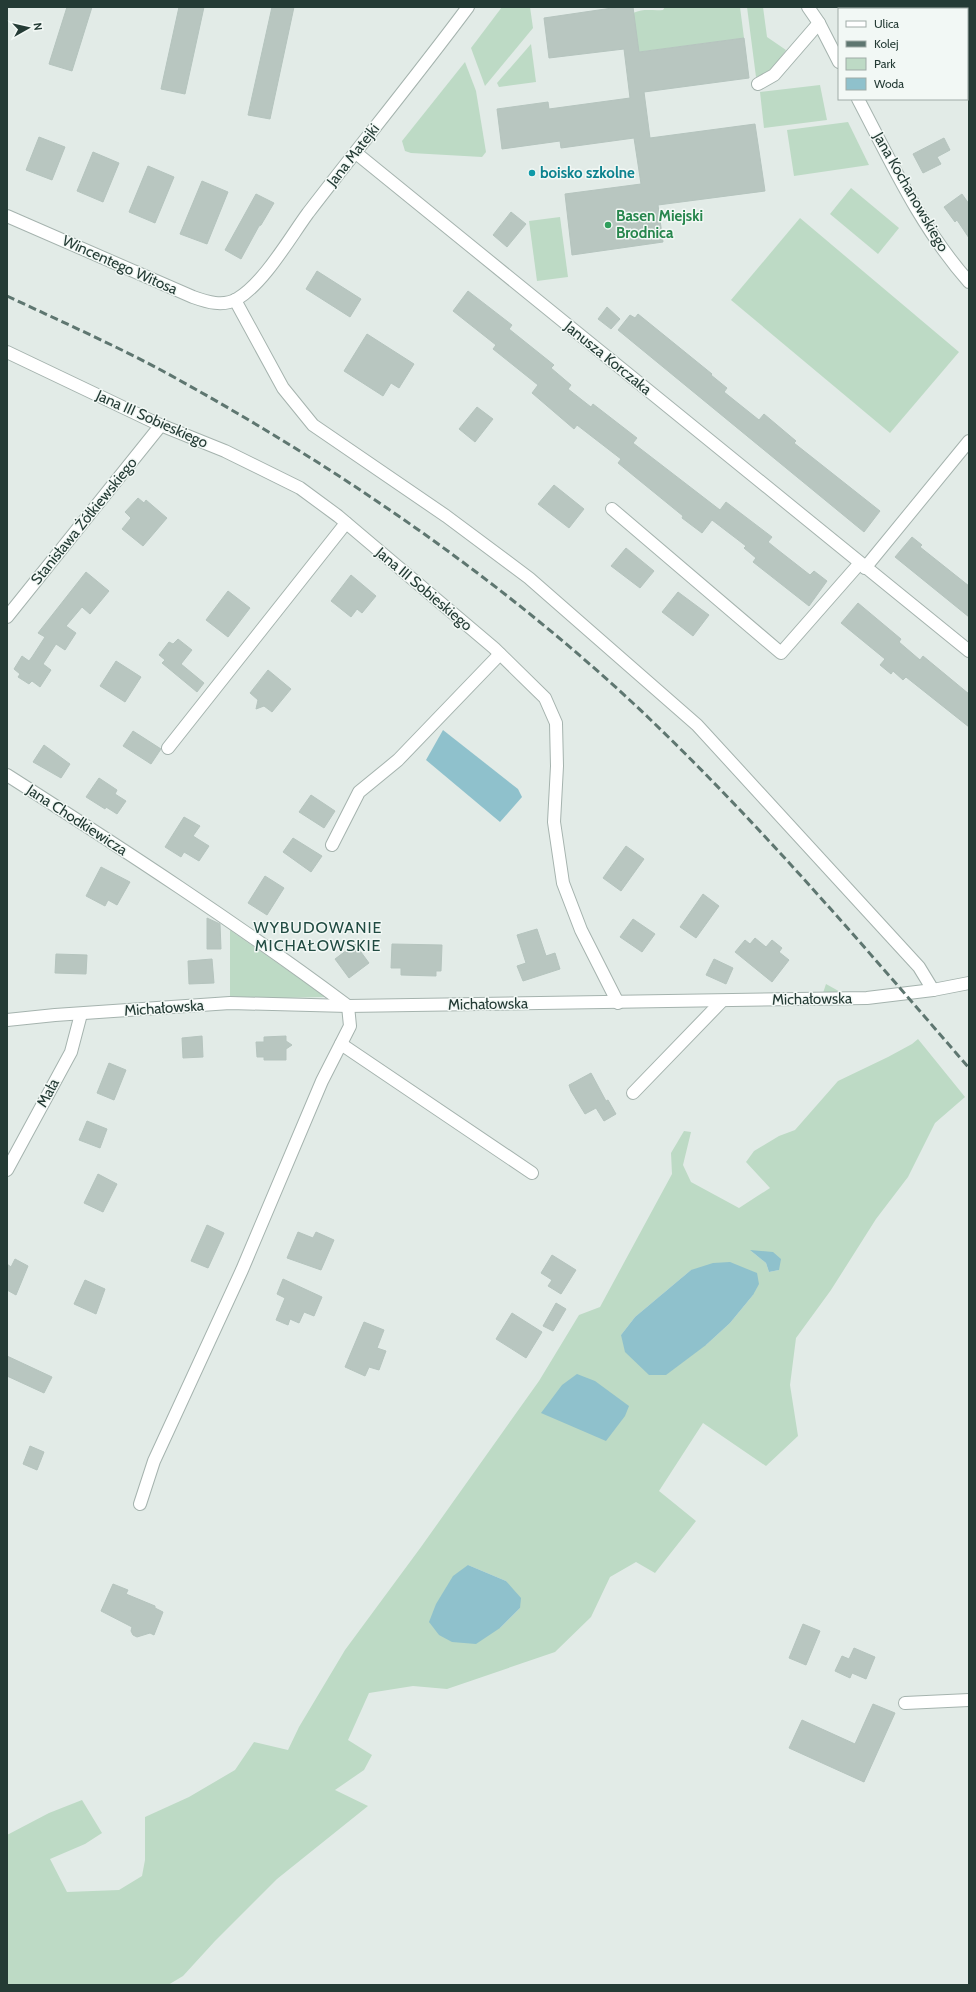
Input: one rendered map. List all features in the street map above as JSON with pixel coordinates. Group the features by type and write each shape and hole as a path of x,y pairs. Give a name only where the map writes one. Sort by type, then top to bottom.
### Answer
{"street":[{"name":"Jana Matejki","path":"235,300 248,292 260,279 468,7"},
{"path":"808,7 819,23 838,60"},
{"path":"758,84 774,75 819,23"},
{"name":"Jana Kochanowskiego","path":"859,100 901,182 943,250 969,282"},
{"name":"Janusza Korczaka","path":"356,153 969,651"},
{"name":"Wincentego Witosa","path":"7,216 193,297 210,303 223,303 235,300"},
{"path":"235,300 282,388 313,425 323,434 446,516 529,578 697,725 919,968 933,990"},
{"name":"Jana III Sobieskiego","path":"7,352 161,425 224,451 300,488 346,523 500,654 545,698 556,723 557,766 554,822 563,883 581,930 618,1003"},
{"name":"Stanisława Żółkiewskiego","path":"7,617 161,425"},
{"path":"612,509 780,653 863,565 969,441"},
{"path":"168,748 346,523"},
{"path":"332,845 359,792 398,760 500,654"},
{"name":"Jana Chodkiewicza","path":"7,775 147,865 286,960 348,1006"},
{"name":"Michałowska","path":"7,1020 230,1003 348,1006 867,998 969,984"},
{"path":"633,1093 722,1001"},
{"path":"140,1504 154,1461 242,1270 322,1081 350,1026 348,1006"},
{"name":"Mała","path":"7,1170 71,1052 81,1014"},
{"path":"341,1044 532,1173"},
{"path":"905,1703 969,1700"}],"green space":[{"path":"502,7 530,7 533,28 485,86 471,48"},
{"path":"665,7 740,7 744,38 638,52 633,13 645,10 663,10"},
{"path":"747,7 763,7 767,37 786,50 770,70 756,77"},
{"path":"531,44 536,82 499,87 497,83"},
{"path":"465,62 476,91 486,152 482,157 411,153 405,151 402,141"},
{"path":"820,85 827,120 764,128 760,92"},
{"path":"848,122 869,165 794,176 787,130"},
{"path":"851,188 899,228 878,254 830,214"},
{"path":"560,217 568,277 537,281 529,221"},
{"path":"800,218 959,352 890,433 731,300"},
{"path":"230,930 326,997 230,999"},
{"path":"826,984 844,994 822,996"},
{"path":"918,1039 965,1097 935,1123 908,1177 876,1219 831,1290 796,1338 790,1385 798,1436 766,1466 703,1423 659,1491 696,1521 655,1573 636,1562 610,1577 591,1617 555,1652 447,1689 413,1686 369,1693 348,1740 372,1755 364,1770 335,1790 368,1806 277,1879 215,1941 183,1976 168,1985 7,1985 7,1835 49,1813 82,1800 102,1833 85,1844 50,1859 67,1892 119,1890 142,1876 145,1860 145,1817 189,1797 235,1770 254,1742 288,1750 299,1727 345,1650 421,1547 539,1381 579,1315 600,1307 672,1174 671,1153 684,1131 691,1132 683,1165 691,1182 739,1208 770,1188 746,1162 754,1151 779,1136 795,1130 838,1081 912,1044","holes":["750,1250 779,1270 769,1272 766,1263","691,1270 753,1295 730,1323 706,1345 621,1335 635,1317","468,1565 506,1581 520,1608 500,1628"]}],"water":[{"path":"443,730 518,789 522,797 500,822 426,760"},
{"path":"750,1250 773,1252 781,1259 779,1270 769,1272 766,1263"},
{"path":"730,1262 757,1273 759,1284 753,1295 730,1323 706,1345 666,1375 649,1375 625,1352 621,1335 635,1317 691,1270 713,1263"},
{"path":"577,1374 595,1381 629,1406 625,1416 606,1441 541,1413 562,1385"},
{"path":"468,1565 506,1581 521,1598 520,1608 500,1628 476,1644 452,1642 439,1635 429,1622 436,1604 453,1576"}],"building":[{"path":"67,7 92,7 72,71 49,64"},
{"path":"179,7 204,7 185,94 161,89"},
{"path":"272,7 294,7 270,119 248,115"},
{"path":"619,7 633,7 639,52 744,38 749,78 644,92 650,138 755,124 765,191 658,205 663,242 572,255 565,194 641,184 634,138 561,148 560,141 502,149 497,109 548,102 549,109 630,98 624,49 549,58 544,18"},
{"path":"39,137 65,147 52,180 26,170"},
{"path":"944,138 950,150 937,157 941,164 923,173 913,154"},
{"path":"93,152 119,163 103,202 77,191"},
{"path":"148,166 174,177 155,223 129,212"},
{"path":"202,181 228,192 207,244 180,234"},
{"path":"256,194 274,203 259,226 241,259 225,250"},
{"path":"962,194 969,204 969,238 957,220 955,222 944,207"},
{"path":"511,212 526,224 507,247 493,235"},
{"path":"317,271 361,299 350,317 306,289"},
{"path":"468,291 512,325 509,329 554,365 551,368 571,385 568,389 591,407 593,404 637,438 633,443 720,510 726,502 772,537 768,542 778,550 810,575 814,571 827,581 809,606 753,562 756,558 744,548 746,546 712,520 702,533 682,518 683,516 618,463 621,459 577,425 574,429 532,393 538,385 493,349 496,345 453,311"},
{"path":"607,307 620,319 611,329 598,319"},
{"path":"638,314 712,374 711,375 727,388 724,392 759,420 764,414 796,441 794,443 880,511 864,532 618,330 630,315 635,318"},
{"path":"367,334 414,364 399,388 391,383 383,396 344,371"},
{"path":"477,407 493,419 475,442 459,429"},
{"path":"554,485 584,509 569,528 538,504"},
{"path":"138,498 144,503 146,500 167,518 143,546 122,529 131,518 125,512"},
{"path":"912,537 922,545 920,547 969,586 969,617 895,557"},
{"path":"626,548 654,571 640,588 611,566"},
{"path":"86,572 109,591 90,614 82,607 66,626 76,633 65,650 56,644 43,664 51,670 40,687 32,681 29,684 18,677 20,674 14,669 22,656 29,661 32,657 45,637 38,633"},
{"path":"351,575 376,596 362,613 357,609 351,617 331,601"},
{"path":"228,591 250,608 228,637 206,620"},
{"path":"678,592 709,615 693,636 662,612"},
{"path":"858,603 901,639 899,642 920,660 923,656 969,694 969,727 906,677 903,680 893,671 891,674 880,665 885,659 841,623"},
{"path":"178,639 192,650 181,664 204,683 197,692 162,663 165,660 159,655 169,642 173,644"},
{"path":"116,661 141,677 125,702 100,686"},
{"path":"268,670 291,689 272,712 264,706 256,709 258,700 250,693"},
{"path":"133,731 161,749 151,764 123,746"},
{"path":"44,745 70,764 61,778 33,762"},
{"path":"99,778 117,790 115,794 126,801 117,814 106,807 105,809 86,797"},
{"path":"311,795 335,811 324,828 299,812"},
{"path":"184,817 200,826 193,836 209,846 199,861 184,852 181,857 165,847"},
{"path":"293,838 322,856 311,872 283,852"},
{"path":"626,846 644,859 621,891 603,878"},
{"path":"101,867 130,882 117,905 108,900 105,906 86,896"},
{"path":"265,876 284,888 267,915 248,903"},
{"path":"703,894 719,906 696,938 680,927"},
{"path":"207,918 220,924 221,949 207,949"},
{"path":"633,919 655,934 642,952 620,937"},
{"path":"537,929 546,956 555,953 560,969 523,981 517,966 526,963 517,935"},
{"path":"755,938 766,947 772,940 782,948 779,952 789,960 772,982 735,952 745,940 750,944"},
{"path":"355,944 369,963 349,978 335,959"},
{"path":"392,944 442,945 441,971 436,971 436,976 401,975 401,968 391,968"},
{"path":"56,954 87,955 86,974 55,973"},
{"path":"212,959 214,983 189,984 188,961"},
{"path":"714,959 733,968 726,984 706,975"},
{"path":"202,1036 203,1057 183,1058 182,1038"},
{"path":"286,1036 286,1041 292,1045 286,1049 286,1060 264,1060 264,1057 257,1057 256,1042 264,1042 264,1037"},
{"path":"109,1063 126,1070 114,1100 97,1093"},
{"path":"591,1073 606,1101 608,1100 616,1114 604,1121 596,1108 585,1114 569,1085"},
{"path":"87,1121 107,1129 100,1148 79,1140"},
{"path":"98,1174 117,1184 103,1212 84,1203"},
{"path":"207,1225 224,1233 208,1268 191,1261"},
{"path":"298,1232 313,1238 316,1232 334,1240 321,1270 287,1258"},
{"path":"552,1255 576,1270 561,1294 548,1286 552,1280 541,1273"},
{"path":"15,1259 28,1266 16,1295 7,1290 7,1264 11,1267"},
{"path":"283,1279 322,1297 314,1316 304,1312 299,1323 290,1319 288,1325 276,1320 285,1298 277,1294"},
{"path":"85,1280 105,1289 96,1314 74,1304"},
{"path":"556,1303 566,1309 553,1331 543,1326"},
{"path":"512,1313 542,1332 526,1358 496,1339"},
{"path":"364,1322 384,1330 377,1348 386,1351 379,1370 369,1367 365,1376 345,1367"},
{"path":"7,1356 52,1377 44,1393 7,1376"},
{"path":"30,1446 44,1452 37,1470 23,1464"},
{"path":"113,1584 128,1590 126,1594 155,1606 155,1608 163,1612 154,1635 150,1633 137,1637 133,1635 131,1631 132,1627 101,1611"},
{"path":"803,1624 820,1631 806,1665 789,1658"},
{"path":"854,1648 875,1657 866,1679 852,1673 850,1678 835,1671 842,1656 849,1659"},
{"path":"873,1704 895,1713 864,1782 789,1748 802,1720 855,1744"}],"railway":[{"path":"7,296 159,369 222,404 285,442 407,522 524,609 634,704 722,791 806,882 969,1068"}],"place":[{"name":"boisko szkolne","path":"532,173"},
{"name":"Basen Miejski Brodnica","path":"608,225"}],"district":[{"name":"WYBUDOWANIE MICHAŁOWSKIE","path":"318,936"}]}
